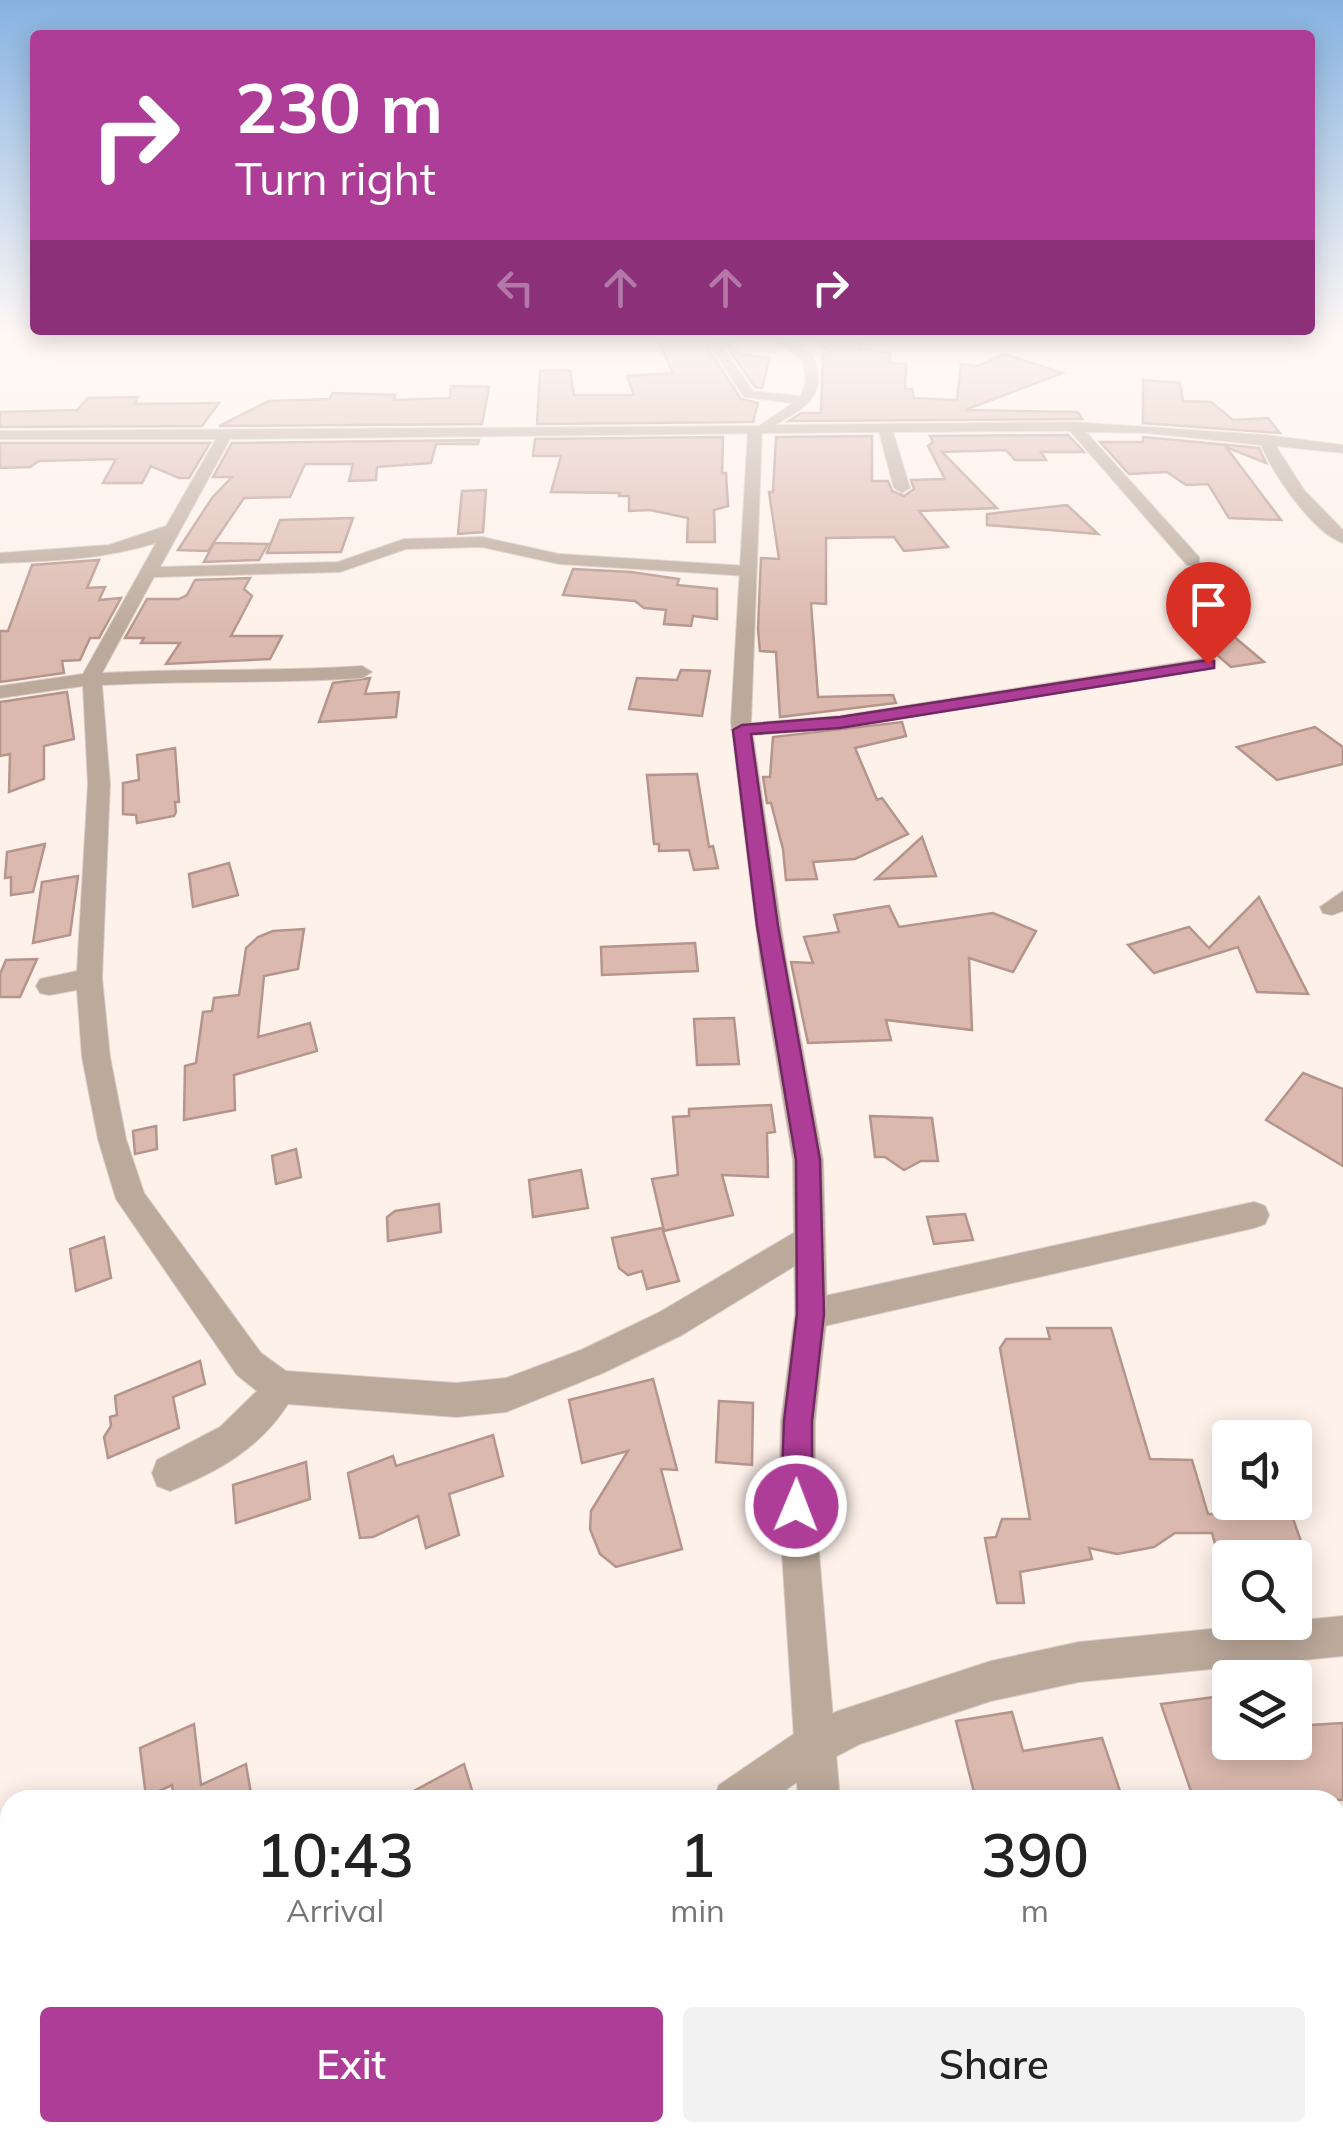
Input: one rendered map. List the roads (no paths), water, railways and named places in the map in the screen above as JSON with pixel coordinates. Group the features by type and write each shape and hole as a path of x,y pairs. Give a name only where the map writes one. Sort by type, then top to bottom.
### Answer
{"street":[{"path":"0,436 335,434"},
{"path":"755,434 742,730 770,941 808,1160 811,1314 798,1421 796,1506 818,1790"},
{"path":"887,434 902,488"},
{"path":"1081,434 1193,561"},
{"path":"1183,434 1343,449"},
{"path":"225,435 204,480 171,530 92,672 99,784 89,978 96,1057 112,1139 131,1199 249,1364 280,1387 456,1400 506,1395 591,1362 670,1324 808,1242"},
{"path":"1266,440 1282,468 1329,529 1343,538"},
{"path":"0,558 104,551 140,544 171,530"},
{"path":"148,572 340,567 404,544 466,542 530,550 558,559 746,571"},
{"path":"742,730 840,722 1208,664"},
{"path":"0,692 92,680 219,673 273,678 362,672"},
{"path":"49,986 89,978"},
{"path":"811,1314 1254,1215"},
{"path":"170,1473 225,1446 248,1429 280,1387"},
{"path":"749,1790 816,1744 898,1709 990,1681 1079,1662 1343,1636"}]}
